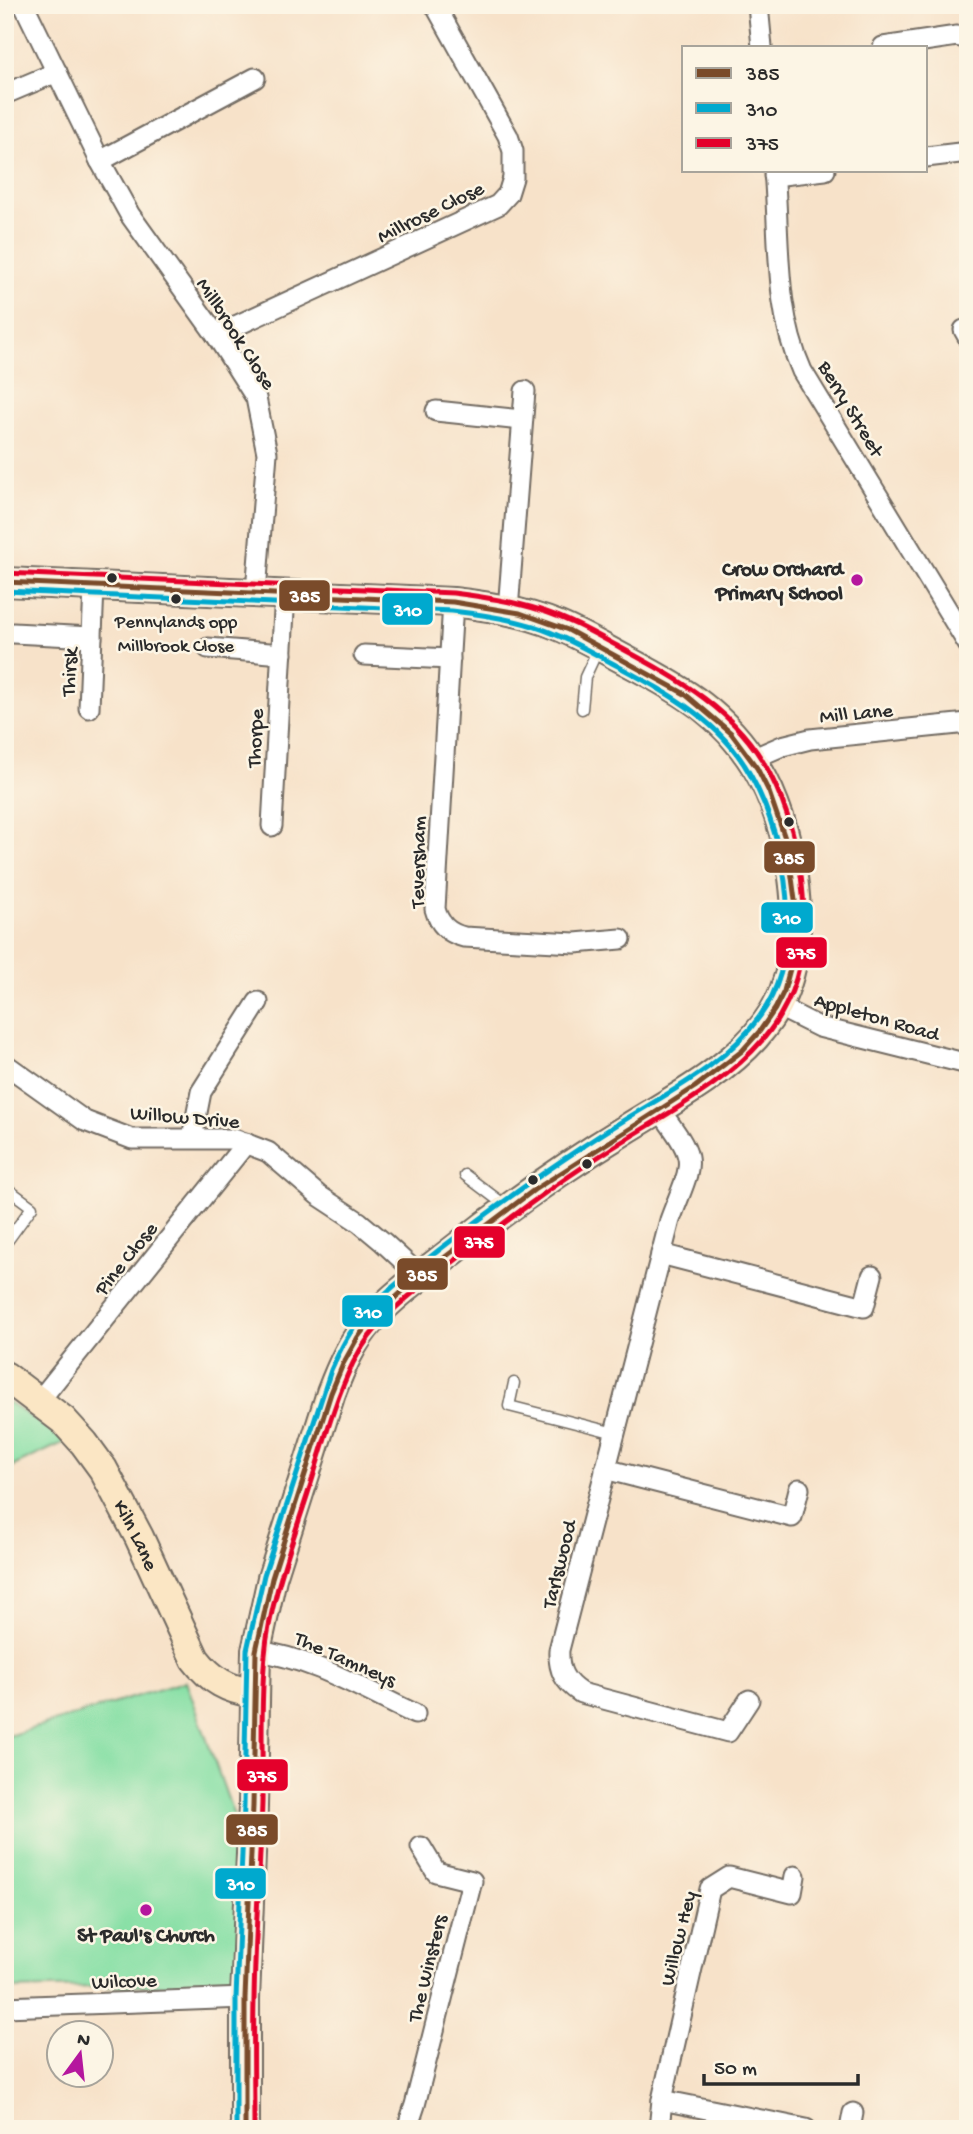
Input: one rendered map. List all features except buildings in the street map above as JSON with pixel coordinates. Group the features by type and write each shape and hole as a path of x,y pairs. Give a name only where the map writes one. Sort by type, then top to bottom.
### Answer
{"street":[{"name":"Millbrook Close","path":"24,5 100,161 130,215 216,335 256,398 267,453 256,592"},
{"name":"Millrose Close","path":"216,335 498,205 508,194 514,164 508,136 435,5"},
{"path":"758,5 762,46"},
{"path":"890,46 957,36 968,39"},
{"path":"5,94 57,72"},
{"path":"100,161 255,78"},
{"path":"928,157 968,152"},
{"name":"Berry Street","path":"774,173 783,310 793,350 816,394 968,644"},
{"path":"508,610 525,391"},
{"path":"436,411 522,420"},
{"path":"5,582 453,602 508,610 558,625 692,696 724,723 752,759 764,780 781,824 791,870 795,923 790,971 777,1006 754,1038 706,1078 508,1207 420,1276 372,1319 355,1341 343,1364 323,1417 276,1565 256,1651 245,1998 246,2129"},
{"name":"Thirsk","path":"89,708 94,587"},
{"name":"Thorpe","path":"272,826 285,593"},
{"name":"Teversham","path":"453,602 435,909 438,918 447,930 464,937 575,943 621,939"},
{"name":"Thirsk","path":"13,633 92,637"},
{"path":"208,648 282,654"},
{"path":"364,655 450,659"},
{"name":"Mill Lane","path":"752,759 810,738 968,723"},
{"path":"192,1138 201,1092 258,1002"},
{"name":"Appleton Road","path":"777,1006 819,1027 968,1064"},
{"name":"Willow Drive","path":"5,1064 85,1121 132,1139 234,1139 268,1152 318,1195 359,1222 420,1276"},
{"name":"Tarlswood","path":"659,1109 685,1144 690,1171 670,1220 559,1650 559,1662 565,1679 581,1693 728,1732 749,1700"},
{"name":"Pine Close","path":"39,1401 246,1143"},
{"path":"661,1254 864,1307 872,1276"},
{"name":"Kiln Lane","path":"5,1376 39,1401 77,1436 103,1469 139,1536 195,1659 205,1673 230,1688 254,1693"},
{"path":"605,1469 792,1517 799,1489"},
{"name":"The Tamneys","path":"256,1651 304,1661 415,1714"},
{"name":"The Winsters","path":"407,2129 472,1881 436,1872 421,1847"},
{"name":"Willow Hey","path":"659,2129 662,2100 710,1889 729,1877 792,1893 795,1876"},
{"name":"Wilcove","path":"5,2007 245,1998"},
{"path":"662,2100 806,2129"}],"lane":[{"path":"582,709 585,677 599,646"},
{"path":"465,1175 508,1207"},
{"path":"5,1187 32,1207 8,1240"},
{"path":"514,1383 509,1406 615,1433"}],"green space":[{"path":"5,1400 67,1441 5,1470"},
{"path":"186,1681 239,1830 241,1984 5,1989 5,1737"}],"transit line":[{"name":"375","path":"5,573 453,593 508,602 551,614 592,632 664,672 705,699 741,731 756,750 776,787 788,817 799,863 803,895 803,946 793,988 775,1023 751,1053 686,1103 547,1191 421,1286 395,1308 372,1333 346,1379 328,1427 282,1574 267,1635 255,1976 254,2129"},
{"name":"385","path":"5,582 453,602 520,613 568,630 685,694 731,733 757,768 769,792 788,847 796,908 791,965 784,991 759,1032 742,1051 695,1087 534,1190 416,1279 371,1320 343,1364 331,1393 272,1578 256,1651 245,1998 245,2129"},
{"name":"310","path":"5,591 452,611 523,623 543,630 583,648 672,697 691,709 724,739 739,756 764,803 782,864 787,896 787,929 775,990 747,1033 715,1062 554,1166 400,1281 359,1321 345,1341 331,1370 264,1575 247,1650 236,1998 236,2129"}],"place":[{"name":"Crow Orchard Primary School","path":"857,580"},
{"name":"Pennylands opp Millbrook Close","path":"176,599"},
{"name":"St Paul's Church","path":"146,1910"}]}
